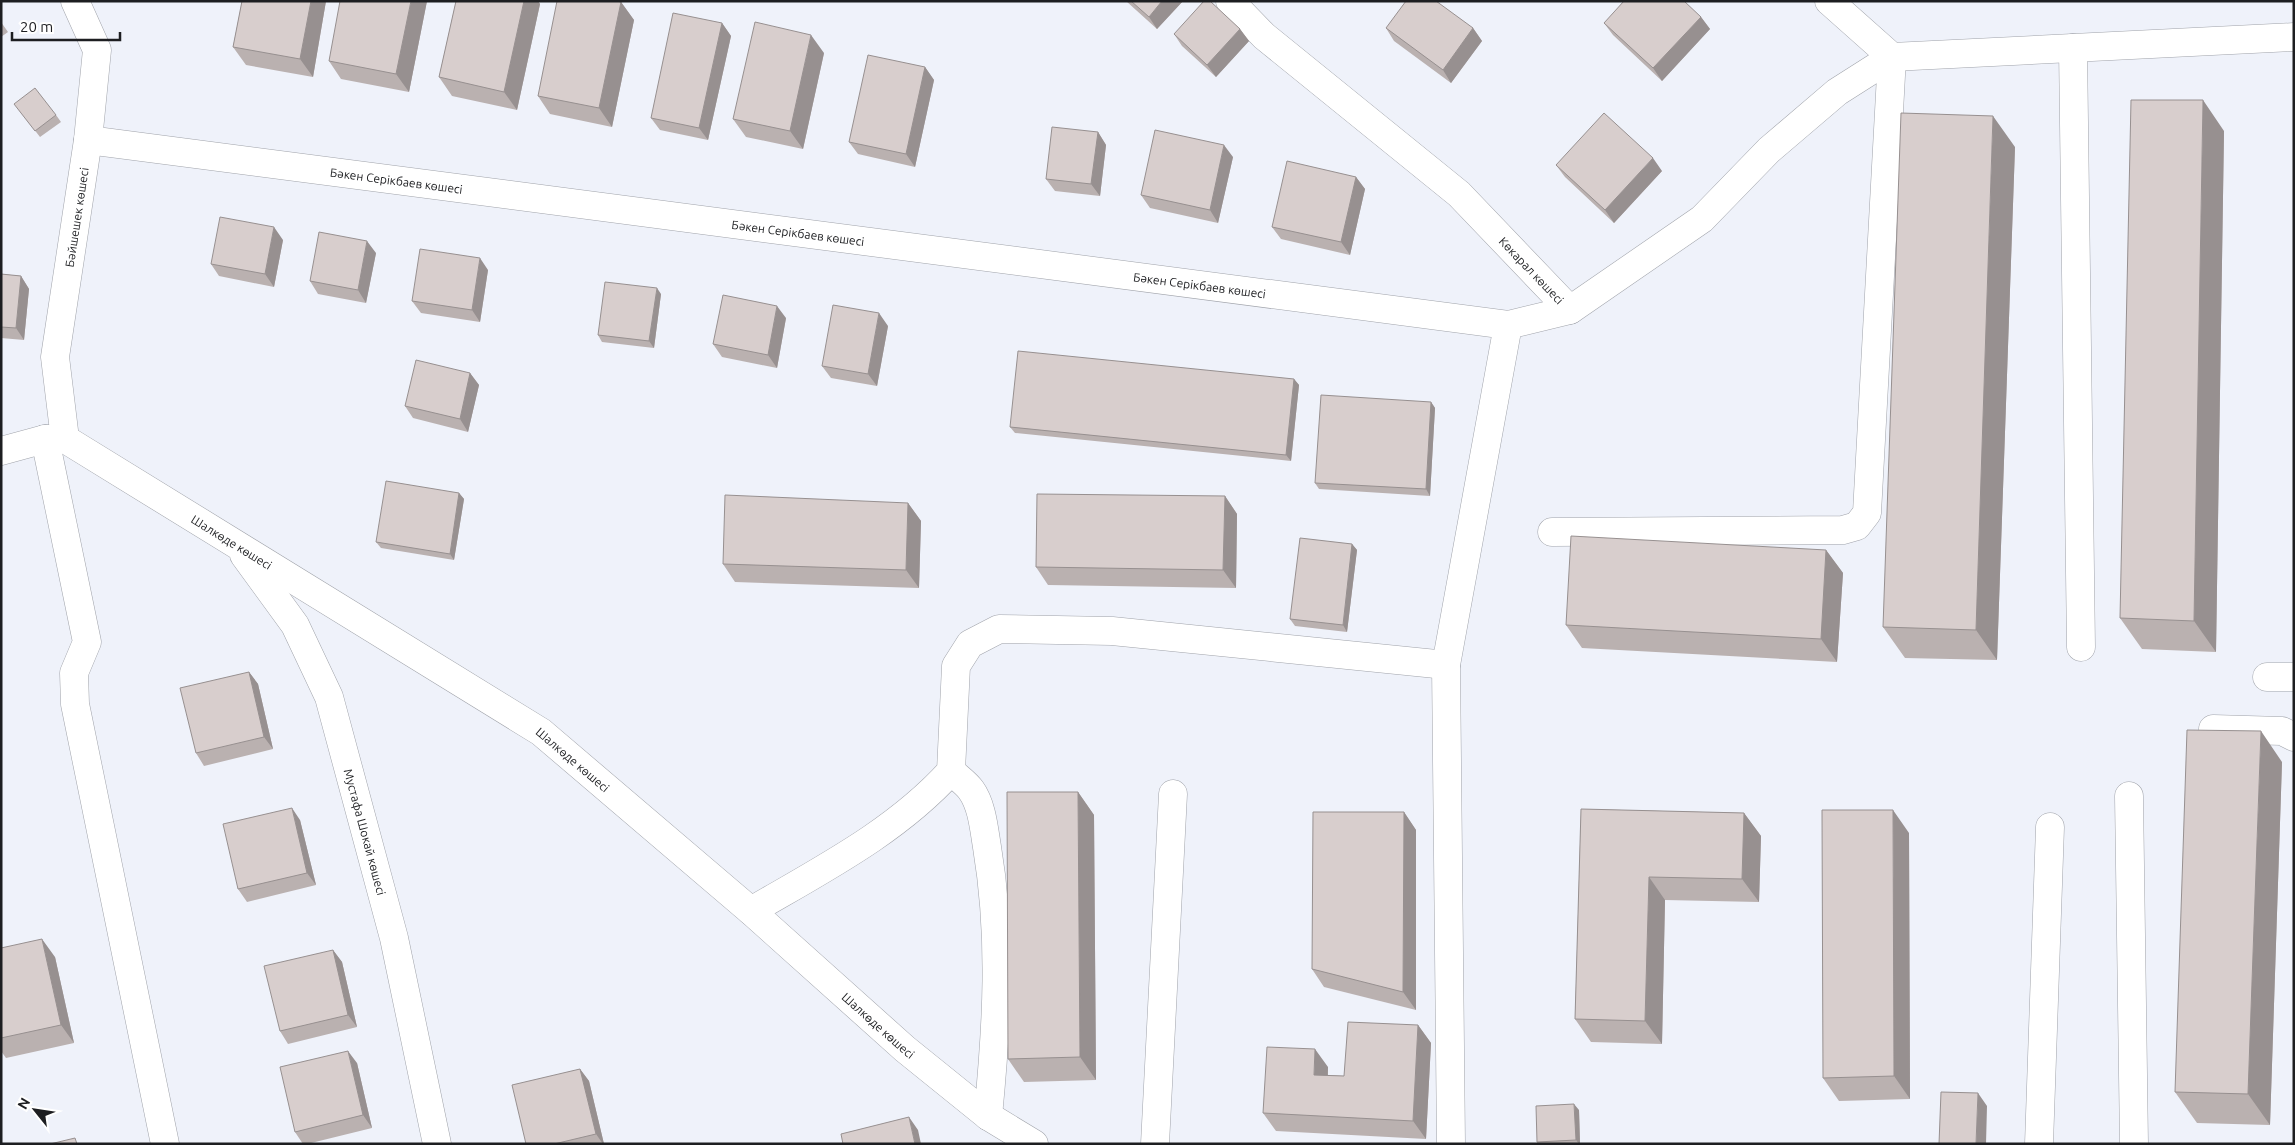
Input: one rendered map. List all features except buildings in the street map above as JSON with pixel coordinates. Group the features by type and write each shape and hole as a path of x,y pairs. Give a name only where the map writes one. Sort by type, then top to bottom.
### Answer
{"street":[{"name":"Бәйшешек көшесі","path":"75,1 97,50 88,140 55,357 55,439 88,642 74,673 75,704 166,1144"},
{"name":"Көкарал көшесі","path":"1230,1 1264,36 1459,194 1570,310"},
{"path":"1829,1 1892,56"},
{"path":"1570,310 1702,219 1769,150 1837,92 1892,56 2294,38"},
{"path":"2073,48 2081,647"},
{"path":"1552,532 1843,530 1857,526 1867,513 1892,56"},
{"name":"Бәкен Серікбаев көшесі","path":"88,140 1508,325"},
{"name":"Көкарал көшесі","path":"1508,325 1570,310"},
{"path":"1451,1144 1446,666 1508,325"},
{"path":"1,451 55,439"},
{"name":"Шалкөде көшесі","path":"55,439 236,543 541,732 751,911 905,1048 988,1116 1034,1144"},
{"name":"Мустафа Шокай көшесі","path":"236,543 295,625 329,697 394,938 437,1144"},
{"path":"751,911 860,847 917,806 951,771 956,666 970,644 999,629 1112,631 1446,666"},
{"path":"2213,729 2282,731 2294,737"},
{"path":"951,771 971,790 983,820 994,885 999,958 996,1043 988,1116"},
{"path":"1155,1144 1174,794"},
{"path":"2129,796 2134,1144"},
{"path":"2039,1144 2050,827"}]}
